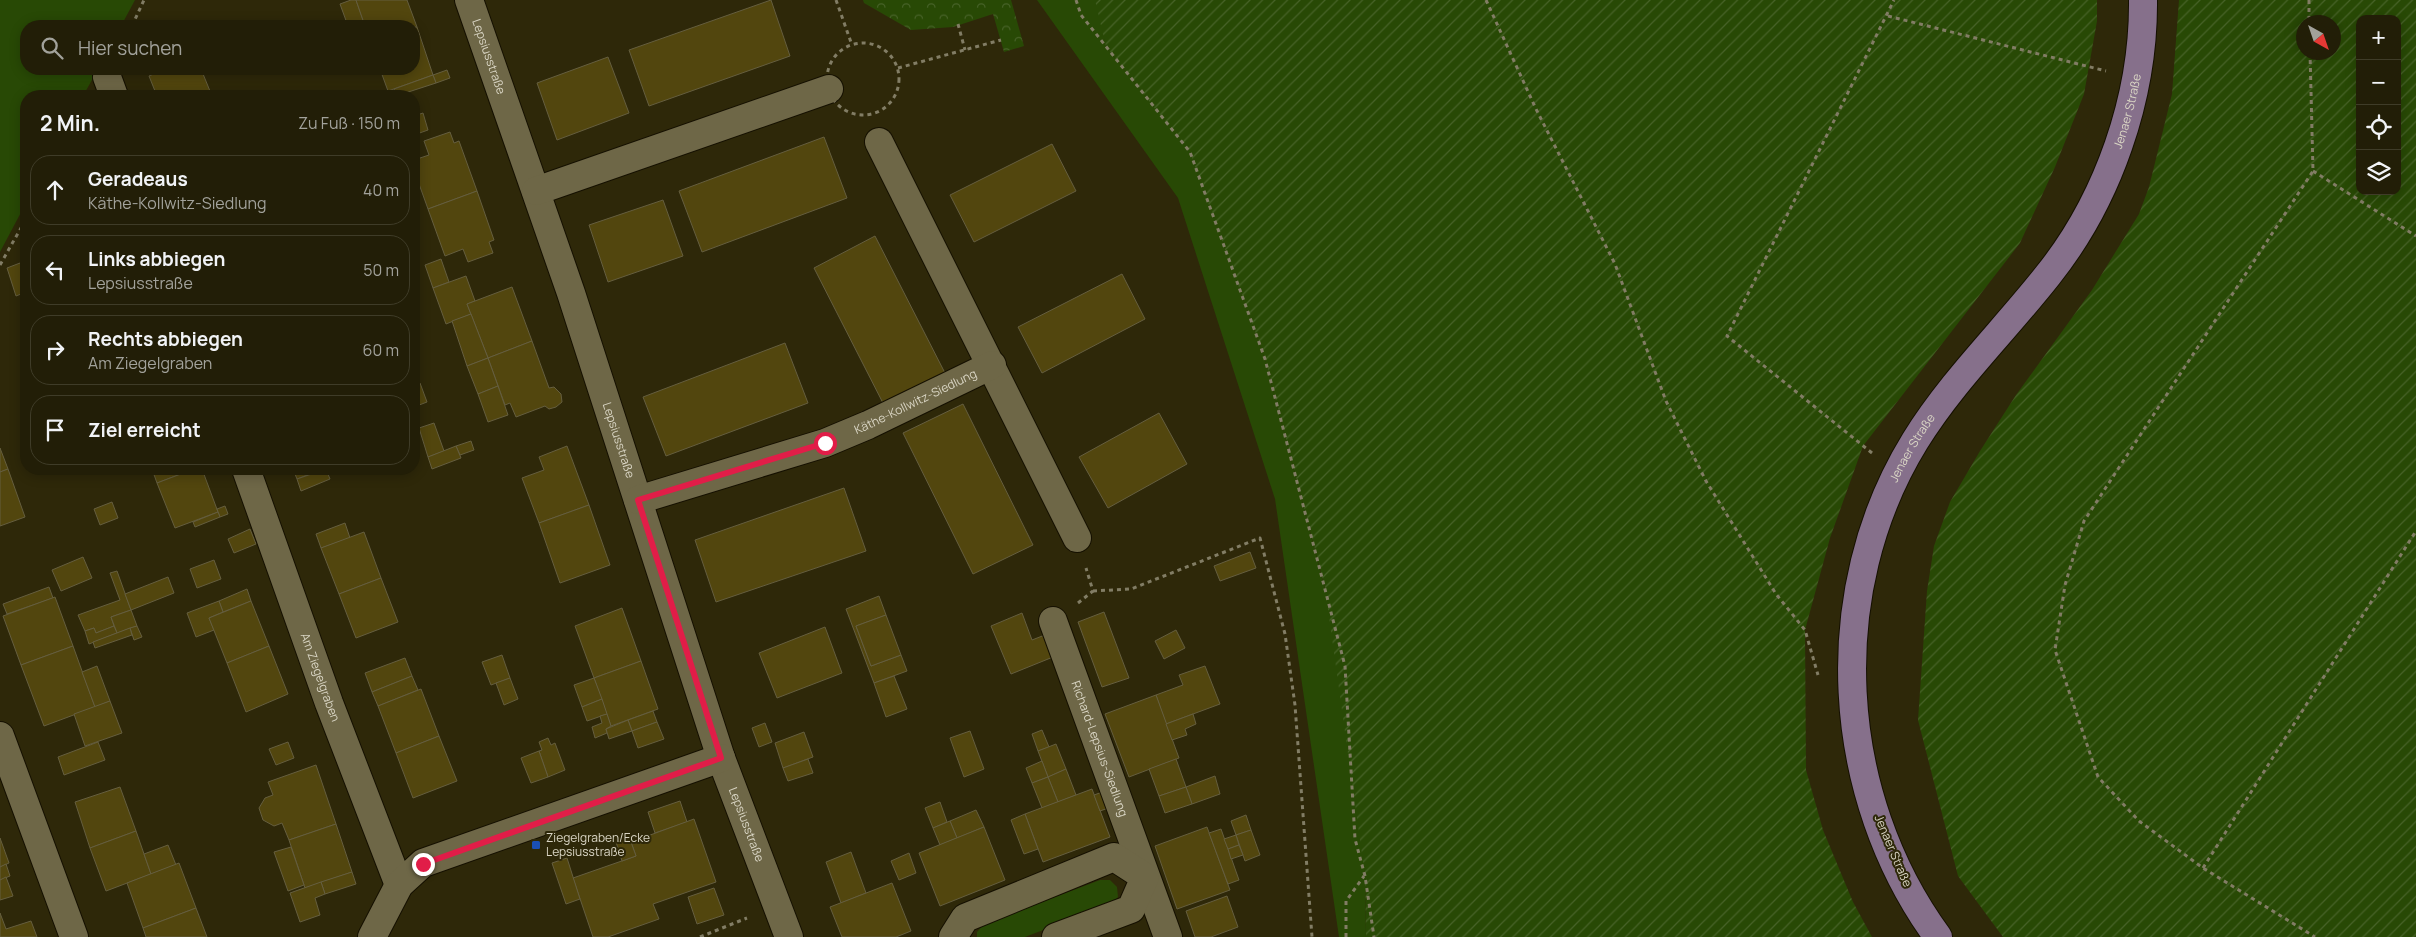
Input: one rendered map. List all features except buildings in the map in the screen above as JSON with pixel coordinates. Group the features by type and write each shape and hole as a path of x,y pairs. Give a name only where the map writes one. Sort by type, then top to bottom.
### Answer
{"main road":[{"name":"Jenaer Straße","path":"1938,937 1922,916 1882,831 1859,752 1853,715 1851,676 1858,596 1869,548 1884,502 1898,470 1916,440 1960,378 2050,272 2077,233 2100,191 2117,148 2136,79 2143,0"}],"street":[{"name":"Lepsiusstraße","path":"469,0 536,191 721,758 789,937"},
{"path":"536,191 829,89"},
{"name":"Käthe-Kollwitz-Siedlung","path":"879,142 1077,538"},
{"name":"Käthe-Kollwitz-Siedlung","path":"638,500 825,443 992,365"},
{"name":"Am Ziegelgraben","path":"248,475 329,703 399,885"},
{"name":"Richard-Lepsius-Siedlung","path":"1053,622 1168,937"},
{"path":"0,736 74,937"},
{"path":"372,937 399,885 423,864 721,758"},
{"path":"953,937 965,918 1114,857 1145,878 1131,909 1056,937"}],"path":[{"path":"135,20 144,0"},
{"path":"836,0 852,45"},
{"path":"1076,0 1081,15 1190,152 1265,359 1345,666 1355,838 1364,876 1374,937"},
{"path":"1486,0 1536,109 1615,264 1666,401 1706,481 1776,594 1805,630 1819,679"},
{"path":"1894,0 1888,16 1727,336 1863,446 1898,470"},
{"path":"2309,0 2309,15"},
{"path":"1888,16 2136,79"},
{"path":"958,24 965,50"},
{"path":"898,68 1000,40"},
{"path":"863,43 875,45 885,50 893,58 898,68 900,80 895,96 883,109 873,114 851,113 833,99 829,89 827,78 829,67 842,50 852,45 863,43"},
{"path":"2310,60 2313,171 2084,521 2065,585 2055,650 2098,777 2139,821 2203,868 2315,937"},
{"path":"2313,171 2416,236"},
{"path":"0,265 20,230"},
{"path":"2203,868 2416,531"},
{"path":"1077,538 1093,591"},
{"path":"1053,622 1093,591 1131,589 1260,538 1285,634 1296,705 1312,937"},
{"path":"1346,937 1346,901 1364,876"},
{"path":"700,937 777,905"}],"green space":[{"path":"0,0 135,0 124,20 20,20 20,75 95,75 86,90 20,90 20,214 0,252"},
{"path":"863,0 1011,0 1024,46 1004,52 993,14 953,27 911,30 864,3"},
{"path":"1037,0 1097,0 1106,47 1190,152 1265,359 1345,666 1365,876 1366,937 1339,937 1275,499 1178,198"},
{"path":"1095,0 2097,0 2097,21 2084,94 2055,167 2020,243 1863,446 1830,538 1805,630 1806,770 1823,830 1853,902 1872,937 1366,937 1365,876 1325,588 1265,359 1190,153 1106,47"},
{"path":"2179,0 2416,0 2416,937 2003,937 1958,876 1918,720 1927,591 1934,546 1950,502 1980,451 2016,395 2092,290 2139,214 2149,187 2172,94"},
{"path":"1100,880 1110,880 1117,887 1118,897 1111,904 1025,937 977,937 977,932 984,924"}],"place":[{"name":"Ziegelgraben/Ecke Lepsiusstraße","path":"536,845"}],"route":[{"path":"423,864 721,758 638,500 825,443"}]}
